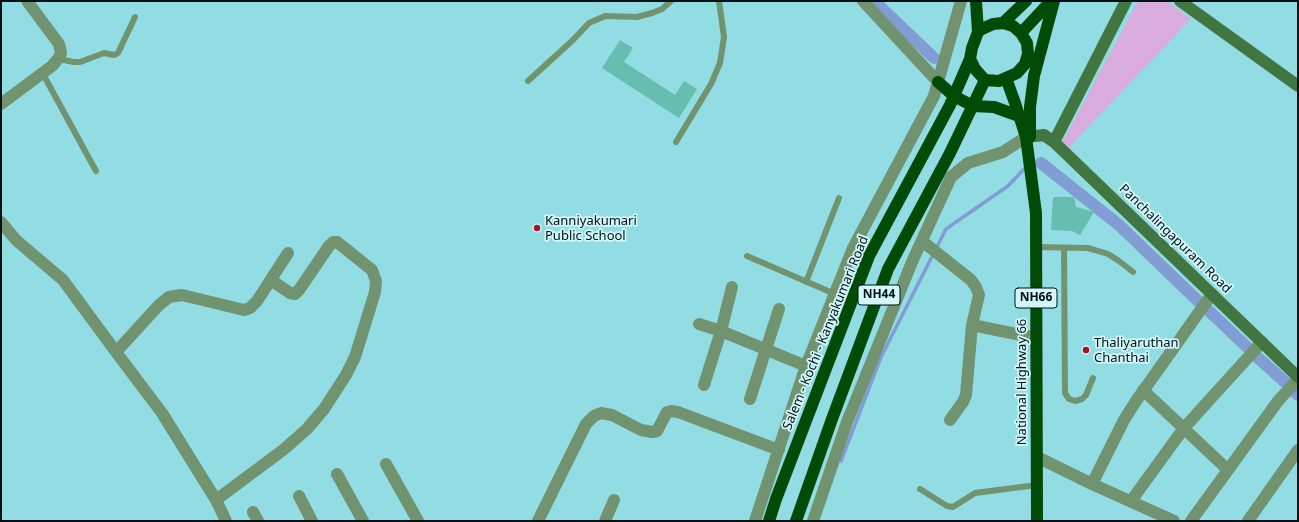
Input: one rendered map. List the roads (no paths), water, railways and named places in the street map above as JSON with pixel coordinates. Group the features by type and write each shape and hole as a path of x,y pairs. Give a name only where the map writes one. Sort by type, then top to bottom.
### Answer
{"highway":[{"path":"976,1 978,32"},
{"path":"1002,23 1026,1"},
{"path":"1021,33 1053,1"},
{"path":"1028,137 1034,76 1053,1"},
{"path":"970,59 975,69 985,80 999,81 1017,73 1025,64 1028,54 1027,43 1021,33 1013,26 1002,23 992,24 978,32"},
{"name":"NH44","path":"954,96 970,59 972,48 978,32"},
{"name":"National Highway 66","path":"1006,78 1028,137 1036,213 1037,521"},
{"name":"NH44","path":"796,521 888,269 985,80"},
{"path":"938,82 954,96 973,106 994,107 1019,116"},
{"name":"Salem - Kochi - Kanyakumari Road","path":"768,521 869,256 954,96"}],"street":[{"path":"1,104 43,74 58,59 60,53 59,44 27,1"},
{"path":"863,1 938,82"},
{"path":"1054,142 1126,1"},
{"path":"1180,1 1298,86"},
{"path":"754,521 806,366 853,248 934,96 959,2"},
{"name":"Panchalingapuram Road","path":"1028,137 1044,136 1054,142 1298,378"},
{"path":"813,521 847,422 912,262 951,177 968,163 1003,152 1028,137"},
{"path":"1,222 16,240 63,280 162,413 216,500 226,521"},
{"path":"922,241 971,280 976,287 978,295 972,325 966,395 963,402 950,420"},
{"path":"216,500 282,450 307,428 324,409 355,358 375,292 376,281 372,270 336,242 329,246 295,294 290,293 271,280"},
{"path":"116,352 159,305 169,297 182,295 244,310 250,308 257,301 288,253"},
{"path":"704,385 721,331 732,287"},
{"path":"1092,484 1124,420 1212,294"},
{"path":"750,398 779,309"},
{"path":"699,324 721,331 806,366"},
{"path":"972,325 1036,338"},
{"path":"1131,501 1184,428 1262,342"},
{"path":"1191,521 1278,401 1298,378"},
{"path":"1144,390 1228,470"},
{"path":"538,521 586,424 594,416 601,413 612,415 641,430 652,432 657,431 667,412 678,412 779,450"},
{"path":"1248,521 1298,450"},
{"path":"1037,458 1174,521"},
{"path":"386,464 415,520"},
{"path":"337,474 363,521"},
{"path":"299,496 312,521"},
{"path":"605,521 614,500"}],"lane":[{"path":"528,81 590,23 605,16 637,16 652,14 662,9 671,1"},
{"path":"676,142 711,84 720,63 724,38 718,1"},
{"path":"58,59 80,62 104,53 114,55 118,53 135,17"},
{"path":"43,74 96,171"},
{"path":"806,282 839,198"},
{"path":"1036,247 1086,248 1102,252 1119,261 1134,272"},
{"path":"1064,248 1065,393 1070,399 1075,401 1082,399 1086,395 1093,378"},
{"path":"747,256 835,294"},
{"path":"920,489 947,506 953,507 975,493 1037,485"}],"waterway":[{"path":"874,1 934,58"},
{"path":"1041,163 1119,225 1198,301"},
{"path":"841,461 881,357 946,229 1008,186 1026,167"},
{"path":"1208,310 1248,348"},
{"path":"1256,356 1285,382"},
{"path":"1294,391 1298,395"}],"place":[{"name":"Kanniyakumari Public School","path":"537,228"},
{"name":"Thaliyaruthan Chanthai","path":"1086,350"}]}
